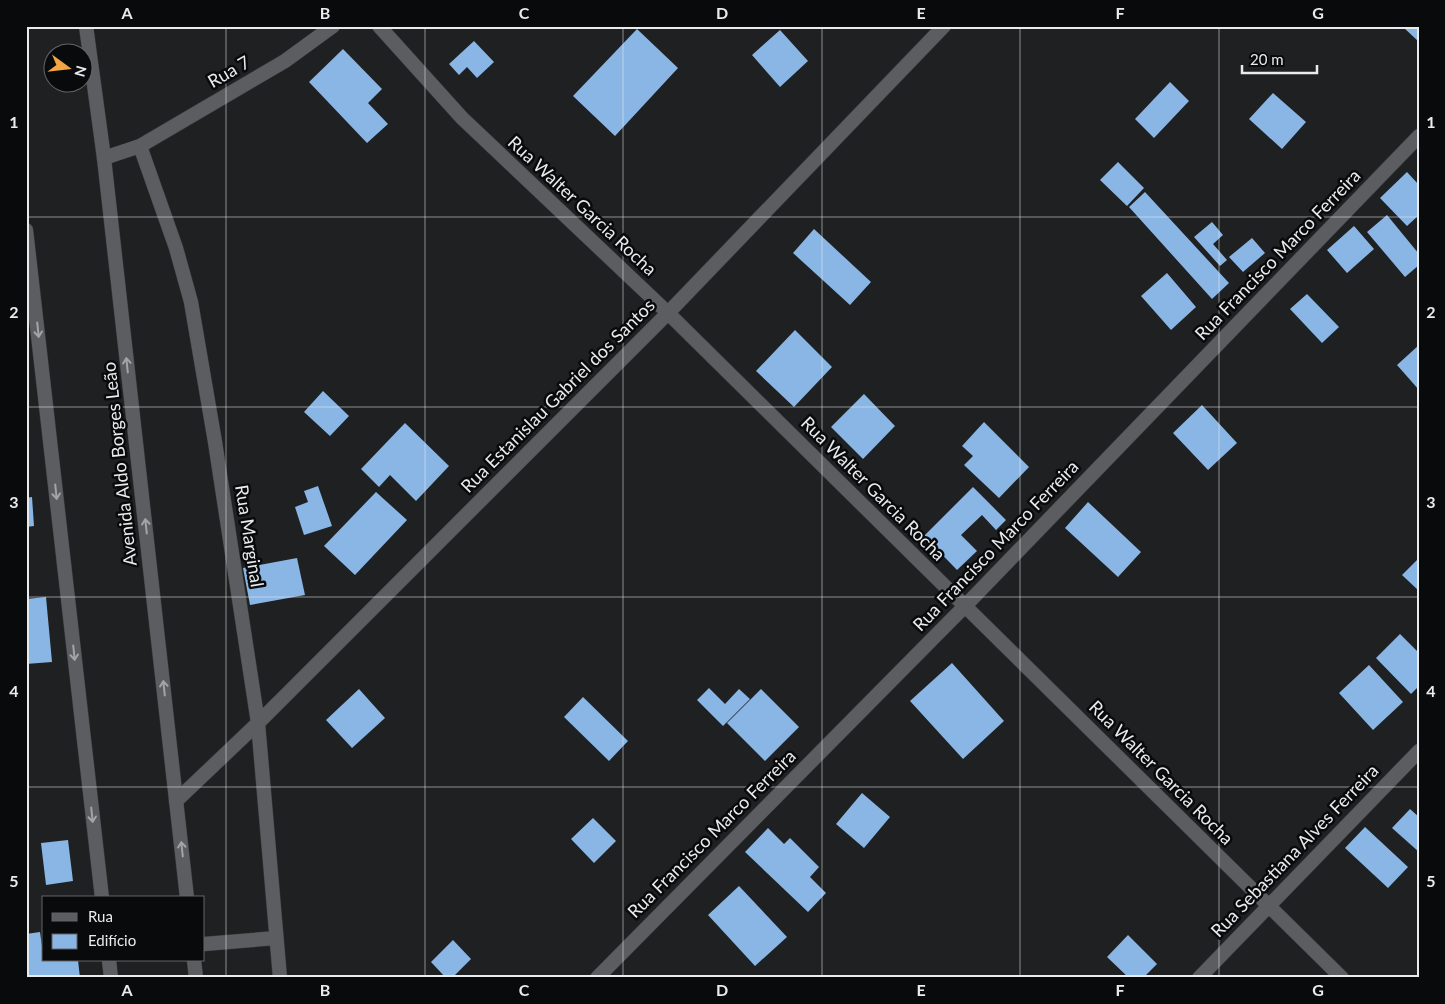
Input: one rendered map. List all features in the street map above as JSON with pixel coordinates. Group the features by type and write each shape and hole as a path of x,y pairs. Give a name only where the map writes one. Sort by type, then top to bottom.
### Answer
{"street":[{"name":"Avenida Aldo Borges Leão","path":"86,26 104,158 187,896"},
{"name":"Rua 7","path":"140,146 286,60 333,26"},
{"name":"Rua Walter Garcia Rocha","path":"378,26 462,118 668,313 1342,978"},
{"name":"Rua Estanislau Gabriel dos Santos","path":"176,800 258,723 668,313 944,26"},
{"name":"Rua Francisco Marco Ferreira","path":"597,978 965,606 1419,136"},
{"path":"104,158 140,146"},
{"name":"Rua Marginal","path":"140,146 170,231 191,302 258,723 280,978"},
{"path":"26,230 102,896"},
{"name":"Rua Sebastiana Alves Ferreira","path":"1199,978 1419,751"},
{"path":"205,944 276,938"},
{"path":"109,962 111,978"},
{"path":"194,962 196,978"}],"building":[{"path":"1402,26 1419,26 1419,42"},
{"path":"637,29 678,68 615,136 573,96"},
{"path":"780,30 808,61 780,87 752,55"},
{"path":"474,41 494,62 477,78 467,67 459,75 449,64"},
{"path":"343,49 382,89 368,103 388,124 367,143 309,82"},
{"path":"1170,82 1189,101 1154,138 1135,119"},
{"path":"1273,93 1306,122 1282,149 1249,119"},
{"path":"1118,162 1144,188 1127,206 1100,180"},
{"path":"1407,172 1419,185 1419,215 1407,226 1380,198"},
{"path":"1145,192 1229,283 1212,299 1129,207"},
{"path":"1387,215 1419,254 1419,265 1405,277 1367,232"},
{"path":"1212,222 1223,235 1213,244 1227,260 1220,266 1194,237"},
{"path":"1354,226 1374,249 1347,273 1327,250"},
{"path":"814,229 871,282 850,305 793,253"},
{"path":"1252,238 1265,253 1243,272 1229,257"},
{"path":"1167,273 1196,307 1171,330 1141,296"},
{"path":"1307,294 1339,327 1322,343 1290,309"},
{"path":"795,330 832,367 794,407 756,371"},
{"path":"1419,345 1419,390 1397,365"},
{"path":"323,391 349,416 330,436 304,412"},
{"path":"864,394 895,426 863,459 831,427"},
{"path":"1202,405 1237,443 1208,470 1173,433"},
{"path":"984,422 1029,467 999,498 964,465 973,456 962,446"},
{"path":"405,423 449,466 416,501 390,475 379,487 361,469"},
{"path":"318,486 332,526 304,535 295,507 308,502 304,491"},
{"path":"973,487 1006,520 996,530 982,515 961,535 977,551 957,570 924,536"},
{"path":"376,492 407,520 355,575 324,546"},
{"path":"32,497 34,526 26,527 26,498"},
{"path":"1088,502 1141,552 1118,577 1065,528"},
{"path":"297,558 305,595 250,605 243,568"},
{"path":"1419,558 1419,591 1402,575"},
{"path":"46,597 52,662 26,664 26,599"},
{"path":"1400,634 1419,653 1419,686 1411,694 1376,658"},
{"path":"952,663 1004,721 963,759 910,701"},
{"path":"1369,665 1403,702 1373,730 1339,693"},
{"path":"709,688 725,704 739,689 750,699 723,726 697,700"},
{"path":"359,689 385,718 352,748 326,720"},
{"path":"761,689 799,727 765,761 727,723"},
{"path":"583,697 628,741 609,761 564,717"},
{"path":"862,793 890,817 864,848 836,824"},
{"path":"1410,809 1419,817 1419,852 1392,828"},
{"path":"593,818 616,841 594,863 571,839"},
{"path":"1365,827 1408,867 1388,888 1345,848"},
{"path":"768,828 784,844 790,838 819,867 810,877 826,893 808,912 745,852"},
{"path":"68,840 73,881 46,885 41,843"},
{"path":"739,886 787,937 755,966 708,915"},
{"path":"40,932 42,962 78,962 80,978 26,978 26,934"},
{"path":"1128,935 1157,964 1143,978 1129,978 1107,957"},
{"path":"453,940 471,959 452,978 446,978 431,962"}]}
